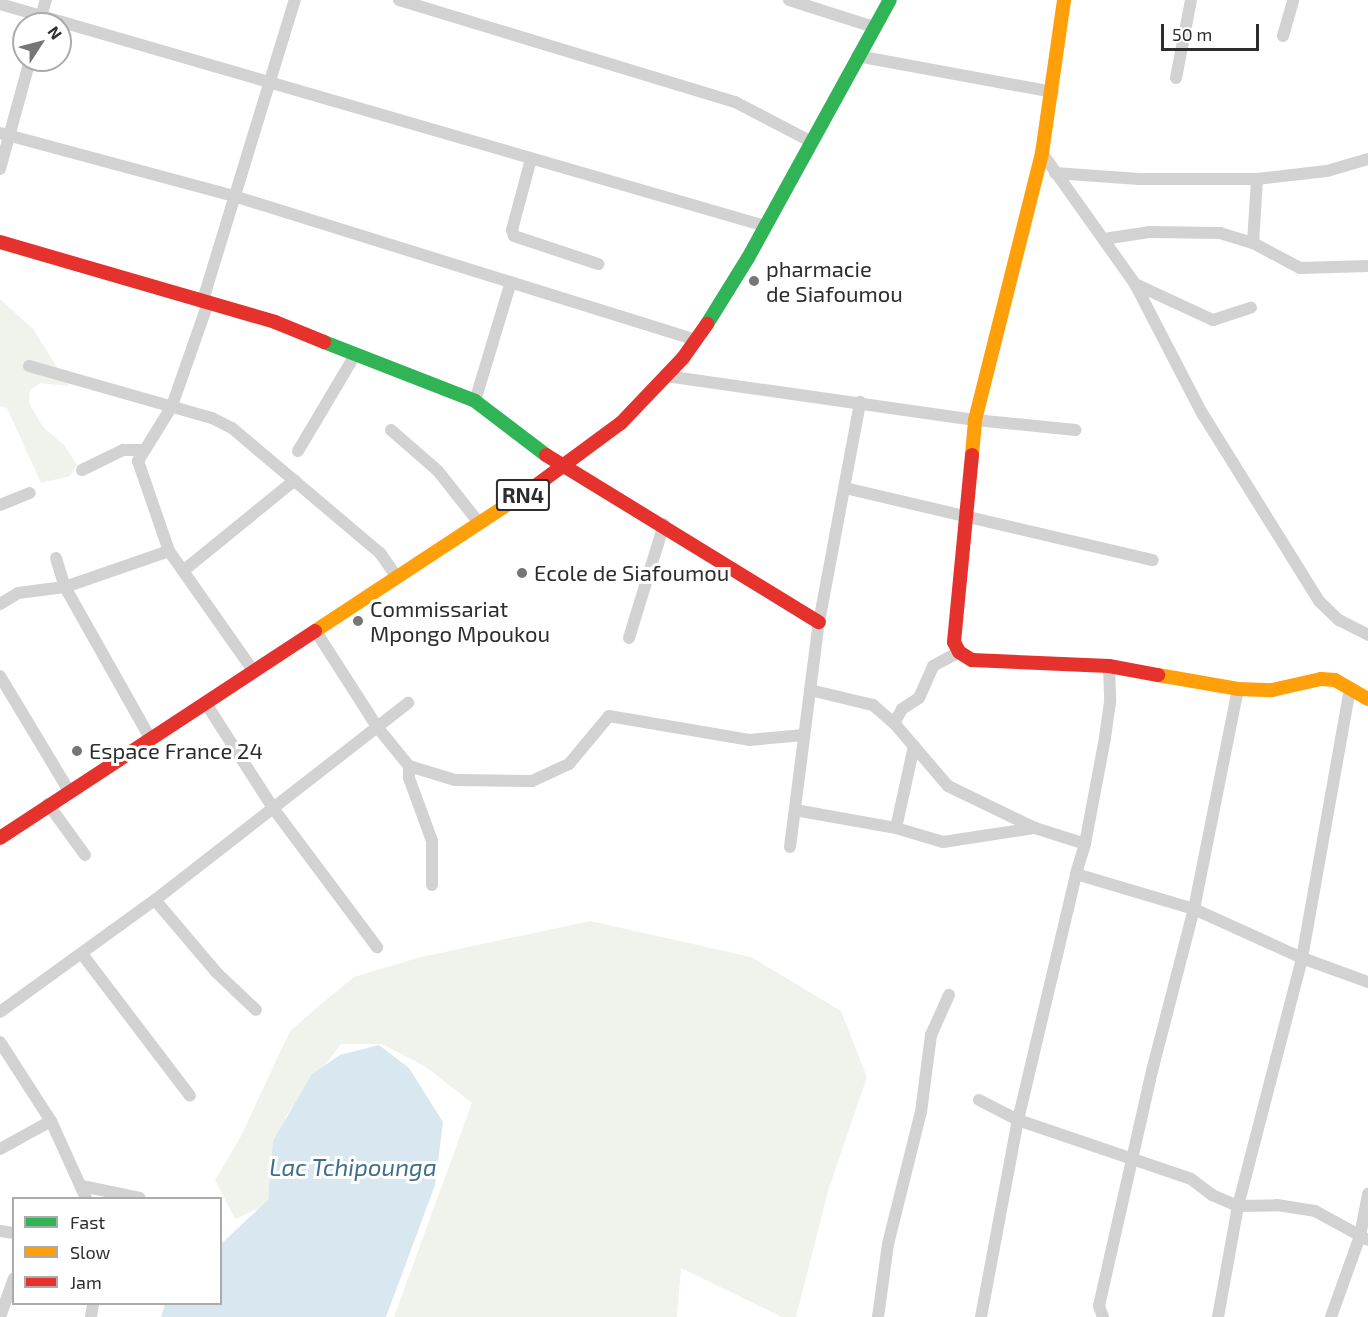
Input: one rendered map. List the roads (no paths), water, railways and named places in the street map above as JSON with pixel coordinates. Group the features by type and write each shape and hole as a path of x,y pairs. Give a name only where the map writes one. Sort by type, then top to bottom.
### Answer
{"main road":[{"name":"RN4","path":"0,837 597,445 666,376 696,340 765,226 890,0"},
{"path":"1064,0 1053,92 1042,153 975,420 954,642 959,652 972,660 1109,666 1238,689 1272,690 1321,679 1335,680 1368,699"},
{"path":"0,242 274,322 475,401 563,468 664,524 819,622"}],"street":[{"path":"254,672 169,551 138,461 143,450 151,444 171,406 237,197 295,0"},
{"path":"399,0 735,102 810,141"},
{"path":"789,0 874,27"},
{"path":"1176,78 1191,0"},
{"path":"1283,36 1293,0"},
{"path":"0,4 21,12"},
{"path":"72,28 765,226"},
{"path":"857,56 1053,92"},
{"path":"0,169 5,134 26,72"},
{"path":"5,134 237,197 696,340"},
{"path":"1042,153 1054,173 1136,284 1202,413 1318,601 1339,620 1368,634"},
{"path":"531,159 512,230 514,236 598,264"},
{"path":"1054,173 1139,179 1257,179 1327,171 1368,159"},
{"path":"1253,243 1257,179"},
{"path":"1104,239 1190,230 1220,233 1253,243 1300,268 1367,268"},
{"path":"475,401 511,282"},
{"path":"1136,284 1213,320 1251,308"},
{"path":"298,451 355,355"},
{"path":"29,366 171,406 232,428 380,553 397,577"},
{"path":"666,376 975,420 1076,430"},
{"path":"790,846 819,622 860,402"},
{"path":"392,430 438,471 479,523"},
{"path":"82,470 123,450 143,450"},
{"path":"183,572 295,480"},
{"path":"844,488 1153,560"},
{"path":"0,505 30,493"},
{"path":"629,638 664,524"},
{"path":"0,604 25,591 65,587 169,551"},
{"path":"56,558 65,587 150,738"},
{"path":"315,630 378,728 409,766 455,780 532,781 569,764 609,716 749,740 804,735"},
{"path":"894,723 902,709 919,698 933,666 959,652"},
{"path":"981,1317 1018,1120 1085,844 1110,702 1109,666"},
{"path":"0,676 69,791"},
{"path":"1103,1317 1099,1306 1132,1158 1194,909 1238,689"},
{"path":"1218,1317 1238,1206 1302,958 1350,689"},
{"path":"810,690 873,705 894,723 948,786 1035,828 1085,844"},
{"path":"205,702 273,808 377,947"},
{"path":"0,1012 155,900 408,703"},
{"path":"896,828 914,746"},
{"path":"409,766 409,778 432,841 432,885"},
{"path":"48,804 85,855"},
{"path":"795,810 896,828 944,842 1035,828"},
{"path":"1076,874 1194,909 1302,958 1368,982"},
{"path":"155,900 216,972 256,1010"},
{"path":"82,954 190,1096"},
{"path":"878,1317 888,1244 921,1112 931,1035 949,995"},
{"path":"0,1042 51,1121 84,1192 131,1197"},
{"path":"979,1100 1018,1120 1191,1179 1212,1195 1238,1206 1277,1205 1315,1211 1364,1238"},
{"path":"0,1149 51,1121"},
{"path":"1331,1317 1364,1238 1368,1194"},
{"path":"0,1317 12,1284"}],"water":[{"name":"Lac Tchipounga","path":"379,1045 409,1068 443,1122 435,1185 386,1317 161,1317 165,1305 222,1305 222,1243 268,1200 273,1141 312,1074 340,1055"}],"place":[{"name":"pharmacie de Siafoumou","path":"754,281"},
{"name":"Ecole de Siafoumou","path":"522,573"},
{"name":"Commissariat Mpongo Mpoukou","path":"358,621"},
{"name":"Espace France 24","path":"77,751"}]}
